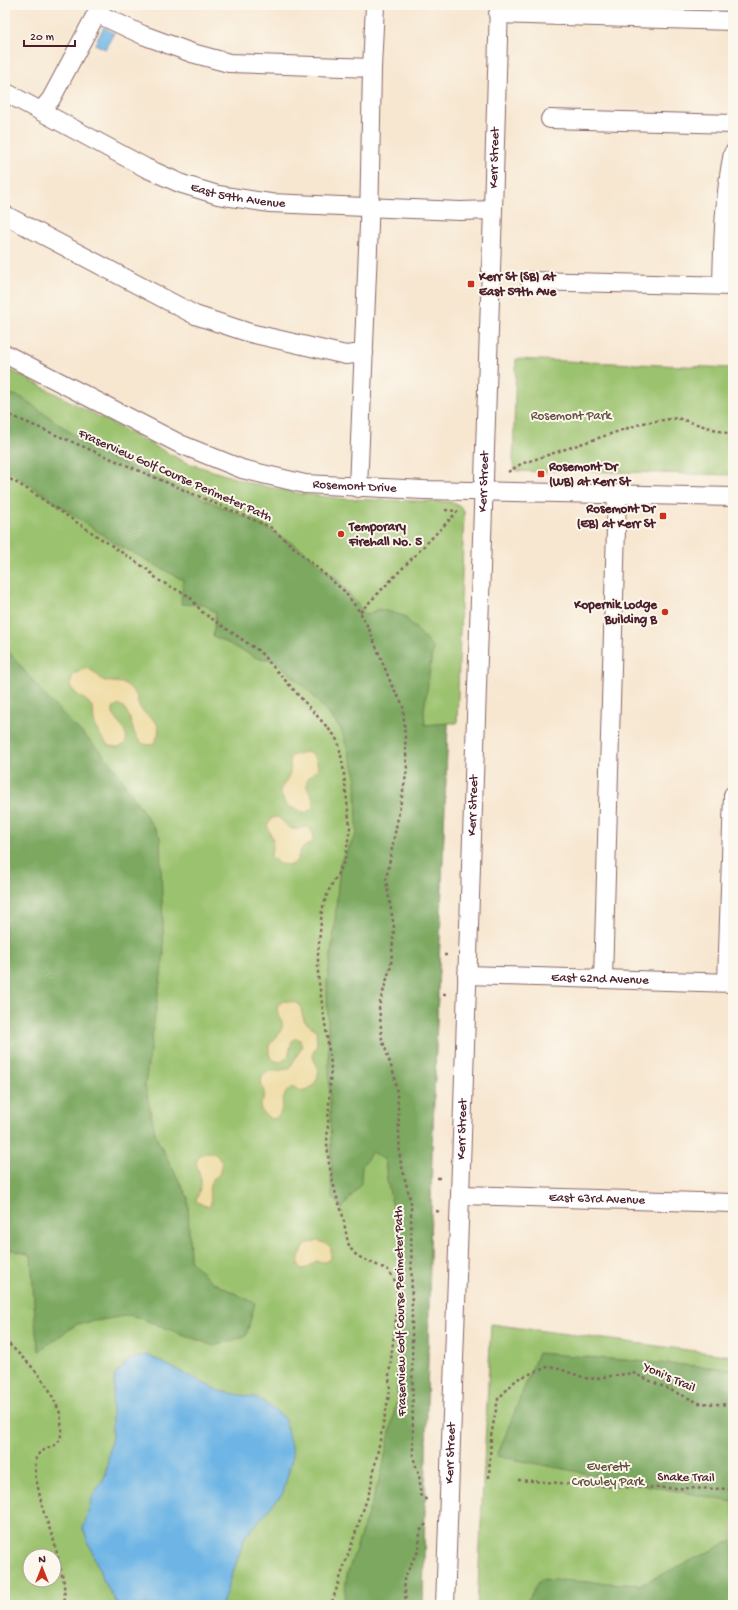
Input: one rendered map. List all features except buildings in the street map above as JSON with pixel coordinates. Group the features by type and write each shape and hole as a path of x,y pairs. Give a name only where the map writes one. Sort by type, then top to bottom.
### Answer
{"street":[{"path":"358,488 370,206 372,68 375,5"},
{"path":"41,111 51,99 100,9 143,35 192,53 229,63 372,68"},
{"path":"499,10 733,21"},
{"name":"Kerr Street","path":"445,1605 499,10"},
{"name":"East 59th Avenue","path":"5,92 146,168 182,184 218,195 270,203 466,211 493,210"},
{"path":"550,119 733,124"},
{"path":"530,281 728,286 723,251 729,172 733,153"},
{"path":"5,215 195,315 250,333 346,355 364,353"},
{"name":"Rosemont Drive","path":"5,354 180,444 214,459 242,469 305,484 358,488 733,497"},
{"path":"604,979 617,494"},
{"path":"730,983 733,795"},
{"name":"East 62nd Avenue","path":"467,975 730,983"},
{"name":"East 63rd Avenue","path":"460,1195 733,1202"}],"path":[{"name":"Fraserview Golf Course Perimeter Path","path":"5,413 270,527 344,591 360,612 369,629 392,686 403,705 407,770 386,880 394,927 391,965 379,1006 382,1039 395,1078 398,1104 400,1159 411,1203 413,1456 420,1480 420,1495 427,1500"},
{"path":"508,472 521,464 643,423 678,418 733,435"},
{"path":"5,476 27,489 148,570 158,580 189,596 202,612 259,651 335,736 339,745 350,827 345,860 328,892 322,910 318,954 318,976 331,1064 328,1143 329,1164 336,1195 342,1212 348,1243 351,1249 357,1256 388,1270 397,1286 398,1301 389,1376 390,1390 370,1490 331,1605"},
{"path":"360,612 458,511"},
{"path":"444,955 449,955"},
{"path":"443,994 449,994"},
{"path":"437,1178 443,1178"},
{"path":"436,1211 442,1212"},
{"path":"5,1340 34,1370 49,1389 60,1413 62,1430 60,1440 55,1445 40,1452 36,1458 35,1474 43,1510 54,1541 64,1583 65,1605"},
{"name":"Yoni's Trail","path":"489,1478 491,1436 498,1399 517,1379 550,1366 589,1379 633,1374 699,1403 733,1405"},
{"name":"Snake Trail","path":"518,1480 615,1487 733,1489"},
{"path":"406,1605 404,1579 414,1558 420,1550 420,1531 426,1524"}],"green space":[{"name":"Rosemont Park","path":"516,359 733,368 733,475 546,470 546,472 518,471 515,469 513,464"},
{"path":"5,367 185,462 250,483 296,493 345,499 452,502 461,507 464,511 457,723 448,723 432,1153 423,1605 5,1605"},
{"path":"5,393 21,397 101,454 252,520 300,548 338,580 366,615 379,609 404,616 433,647 424,711 425,725 448,723 432,1153 423,1605 343,1605 347,1575 381,1475 397,1398 396,1313 406,1268 387,1180 385,1160 372,1152 362,1166 361,1183 342,1209 332,1196 327,982 334,931 340,863 357,833 356,775 341,729 308,690 275,660 257,658 213,636 216,613 205,605 181,604 183,580 113,542 5,468"},
{"path":"5,647 45,696 109,760 160,837 164,954 145,1085 156,1137 188,1198 190,1260 212,1282 255,1303 246,1336 214,1346 131,1315 77,1324 39,1351 36,1333 31,1255 5,1248"},
{"name":"Everett Crowley Park","path":"491,1324 733,1356 733,1605 477,1605"},
{"path":"538,1353 733,1369 733,1502 497,1456"},
{"path":"733,1540 733,1605 524,1605 541,1579 640,1585"}],"sand":[{"path":"85,668 92,671 105,681 124,684 131,689 137,697 138,705 158,725 158,736 154,744 146,745 140,742 125,709 120,705 113,708 113,714 125,732 125,743 117,747 113,747 106,743 96,727 91,705 75,692 70,685 73,675"},
{"path":"306,752 315,757 318,768 307,780 308,789 314,801 312,809 306,813 287,806 280,793 281,788 289,776 290,758"},
{"path":"277,817 293,829 307,827 313,832 313,842 301,849 297,860 292,865 279,864 271,856 273,840 267,825 272,818"},
{"path":"283,1001 295,1002 300,1005 304,1021 316,1030 317,1044 312,1055 317,1066 318,1077 309,1090 301,1091 294,1087 288,1090 283,1099 280,1113 273,1119 264,1114 260,1106 264,1098 261,1082 262,1079 267,1072 289,1069 302,1047 300,1040 296,1038 292,1041 288,1057 281,1062 275,1061 269,1054 269,1046 282,1029 282,1022 277,1010 278,1005"},
{"path":"207,1152 216,1154 222,1163 219,1175 212,1181 209,1187 211,1203 209,1206 203,1205 196,1201 201,1186 201,1179 196,1163 199,1156"},
{"path":"318,1241 327,1244 331,1248 331,1258 325,1262 316,1261 307,1268 301,1269 299,1266 299,1260 306,1244"}],"water":[{"path":"104,27 114,33 105,49 95,44"},
{"path":"147,1355 219,1391 258,1398 284,1417 293,1455 283,1493 245,1537 222,1605 118,1605 104,1582 83,1529 92,1498 105,1476 112,1436 112,1407 115,1375 130,1359"}],"place":[{"name":"Kerr St (SB) at East 59th Ave","path":"471,284"},
{"name":"Rosemont Dr (WB) at Kerr St","path":"541,474"},
{"name":"Rosemont Dr (EB) at Kerr St","path":"663,516"},
{"name":"Temporary Firehall No. 5","path":"341,534"},
{"name":"Kopernik Lodge Building B","path":"665,612"}]}
